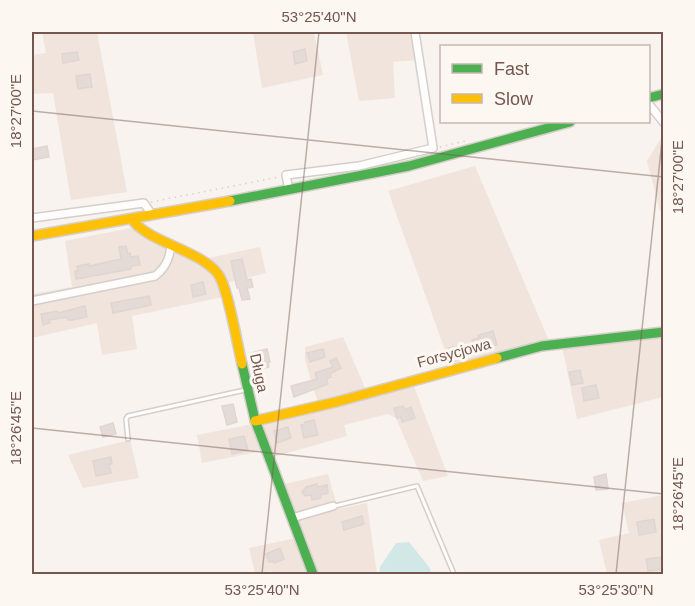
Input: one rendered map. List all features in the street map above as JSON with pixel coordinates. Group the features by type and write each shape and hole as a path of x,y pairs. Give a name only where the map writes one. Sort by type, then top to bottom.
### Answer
{"street":[{"path":"289,190 286,175 358,166 433,148 415,32"},
{"path":"650,106 663,123"},
{"path":"32,236 409,166 566,123"},
{"path":"32,218 144,203 152,214"},
{"name":"Długa","path":"132,219 138,227 207,263 219,275 227,299 255,421 313,574"},
{"path":"32,301 155,276 164,268 171,244"},
{"name":"Forsycjowa","path":"255,421 336,402 542,346 663,332"},
{"path":"292,518 333,506"}],"lane":[{"path":"128,438 126,419 137,412 247,390"},
{"path":"333,506 417,486 454,574"}],"path":[{"path":"144,203 286,175"}],"shaded area":[{"path":"42,32 97,32 127,192 71,200 53,93 32,94 32,55 46,53"},
{"path":"253,32 314,32 323,75 262,88"},
{"path":"346,32 413,32 418,60 393,62 395,98 359,101"},
{"path":"663,135 664,211 660,211 647,161"},
{"path":"475,166 549,341 451,367 388,191"},
{"path":"131,228 202,264 209,258 260,247 266,273 219,285 223,297 132,316 137,349 102,355 97,323 32,338 32,294 72,287 65,241"},
{"path":"663,334 663,397 577,419 562,346"},
{"path":"343,337 366,390 410,376 448,476 423,481 396,418 388,414 344,425 347,436 266,459 262,451 202,463 197,435 253,424 318,403 305,360 305,347"},
{"path":"130,440 139,478 83,488 68,455"},
{"path":"328,474 338,509 367,503 377,574 273,574 271,571 255,574 249,548 296,538 276,486"},
{"path":"663,495 663,574 607,574 599,540 629,533 622,503"},
{"path":"409,542 432,574 379,574 380,567 396,543"}],"building":[{"path":"305,49 307,61 295,64 293,52"},
{"path":"77,52 79,60 63,63 62,54"},
{"path":"90,74 92,87 78,89 76,76"},
{"path":"47,146 49,157 32,160 32,149"},
{"path":"126,246 131,257 138,256 140,265 131,266 131,269 76,279 77,266 89,264 89,266 121,259 119,247"},
{"path":"242,259 247,280 251,279 253,287 247,288 250,299 242,300 231,261"},
{"path":"203,282 206,294 193,297 191,285"},
{"path":"149,296 151,305 113,313 111,303"},
{"path":"85,306 87,317 72,320 68,320 67,317 49,320 50,323 43,325 41,314 57,311 58,313"},
{"path":"493,331 497,345 475,350 472,340 479,338 478,335"},
{"path":"457,346 461,359 452,361 449,348"},
{"path":"267,349 269,367 256,370 251,353"},
{"path":"323,349 325,357 310,362 307,353"},
{"path":"336,358 341,368 330,374 331,377 326,379 328,384 294,397 291,386 317,379 315,373 333,367 330,361"},
{"path":"580,370 583,383 572,385 569,372"},
{"path":"596,385 599,398 584,401 582,388"},
{"path":"233,404 237,422 227,425 222,406"},
{"path":"403,406 405,410 411,407 415,418 402,422 401,417 397,418 394,408"},
{"path":"314,420 318,435 304,438 301,425"},
{"path":"113,423 116,434 103,437 100,427"},
{"path":"288,427 291,438 277,443 274,431"},
{"path":"244,436 248,450 232,454 229,439"},
{"path":"111,457 112,464 109,464 111,473 96,476 93,461"},
{"path":"606,474 608,489 596,490 594,477"},
{"path":"317,484 318,487 327,485 328,493 320,495 321,498 312,500 311,495 305,496 302,492 306,487"},
{"path":"362,516 364,524 344,530 342,522"},
{"path":"654,519 656,532 639,535 637,522"},
{"path":"280,548 284,559 274,563 269,562 266,554"},
{"path":"663,557 663,569 648,571 646,559"}],"traffic: fast":[{"path":"650,98 664,94"},
{"path":"230,201 409,166 566,123"},
{"path":"497,358 542,346 664,332"},
{"path":"242,364 255,420 313,574"}],"traffic: slow":[{"path":"32,236 230,201"},
{"path":"132,219 148,234 199,258 218,274 229,303 242,364"},
{"path":"255,421 336,402 497,358"}]}
